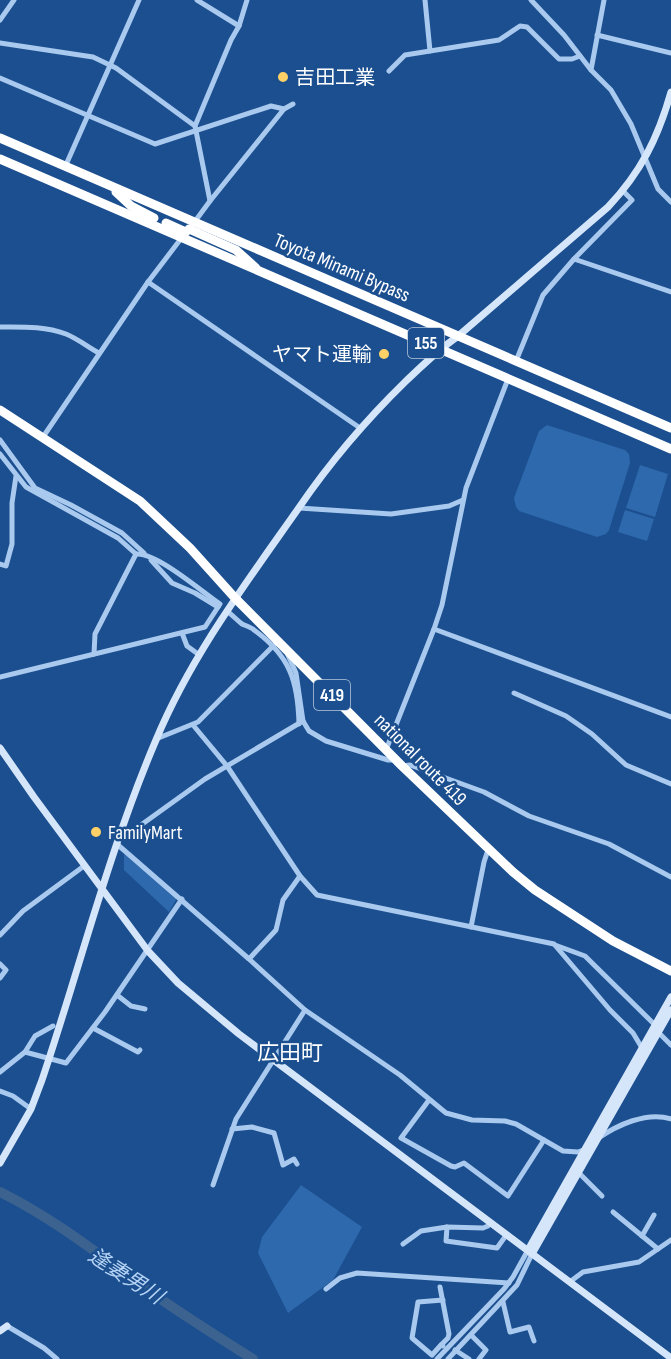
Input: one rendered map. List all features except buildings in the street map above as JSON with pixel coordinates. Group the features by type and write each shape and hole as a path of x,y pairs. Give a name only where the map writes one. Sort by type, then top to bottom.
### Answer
{"highway":[{"name":"Toyota Minami Bypass","path":"0,138 110,186 260,272 671,449"},
{"name":"Toyota Minami Bypass","path":"0,159 188,230 457,337 671,428"},
{"name":"national route 419","path":"0,410 140,501 190,548 276,643 286,649 488,850 535,890 612,941 671,971"}],"street":[{"path":"0,20 14,0"},
{"path":"65,167 139,0"},
{"path":"197,0 239,26"},
{"path":"210,201 195,128 231,40 239,26 246,0"},
{"path":"425,0 430,51"},
{"path":"531,0 611,90 622,107 658,189 671,202"},
{"path":"591,70 604,0"},
{"path":"389,71 405,55 499,40 517,27 524,26 559,58 572,59 580,56"},
{"path":"597,35 671,53"},
{"path":"0,43 93,57 111,65 195,128"},
{"path":"0,78 155,144 195,128 271,106 284,109"},
{"path":"0,1163 31,1109 50,1059 102,890 156,739 198,654 331,463 360,428 440,349 457,337 608,207 623,191 645,161 671,92"},
{"path":"43,437 148,282 284,109 293,104"},
{"path":"515,362 543,295 573,259 632,200 623,191"},
{"path":"573,259 671,292"},
{"path":"148,282 360,428"},
{"path":"0,327 34,327 53,330 67,334 99,353"},
{"path":"387,750 442,605 466,488 508,378"},
{"path":"0,440 35,488 122,533 160,567 172,583 195,592 218,608"},
{"path":"0,454 15,476 35,493 118,538 136,554 144,554 165,564 220,604 205,627 0,677"},
{"path":"0,564 6,566 12,544 12,503 15,476"},
{"path":"299,508 391,514 449,506 463,500"},
{"path":"94,654 95,634 136,554"},
{"path":"227,611 276,643 286,666 292,673 301,722 309,731 326,741 410,765 484,792 529,816 609,844 671,877"},
{"path":"434,629 671,717"},
{"path":"182,633 187,646 198,654"},
{"path":"156,739 193,725 276,643"},
{"path":"286,649 296,673 301,722"},
{"path":"514,693 566,716 592,734 626,765 671,784"},
{"path":"123,831 134,830 227,766 301,722"},
{"path":"193,725 227,766 300,876 316,895 554,944 585,956 655,1025 659,1033 671,1045"},
{"path":"0,748 148,951 178,983 239,1034 572,1281 671,1358"},
{"path":"118,844 305,1010 400,1075 446,1113 472,1120 505,1121 516,1124 563,1151 585,1150 600,1137 630,1122 649,1116 671,1119"},
{"path":"471,927 488,850"},
{"path":"0,935 22,911 84,866"},
{"path":"249,959 276,930 282,900 300,876"},
{"path":"25,1052 66,1063 117,995 182,899"},
{"path":"554,944 609,1010 633,1033 642,1048"},
{"path":"0,964 6,970 0,978"},
{"path":"117,995 131,1006 145,1009"},
{"path":"448,1359 517,1285 530,1252 671,998"},
{"path":"213,1185 236,1119 305,1010"},
{"path":"437,1359 509,1283 530,1252 600,1137 671,1010"},
{"path":"0,1072 25,1052 35,1036 53,1026"},
{"path":"93,1028 138,1052 141,1050"},
{"path":"0,1090 31,1109"},
{"path":"429,1100 401,1138 451,1166 454,1167 464,1162 508,1196 544,1140"},
{"path":"232,1129 252,1127 274,1133 283,1164 294,1159 297,1164"},
{"path":"579,1173 602,1196"},
{"path":"613,1212 658,1250"},
{"path":"642,1236 654,1215"},
{"path":"403,1244 421,1231 447,1227 483,1228 491,1222"},
{"path":"447,1227 446,1241 498,1248 507,1234"},
{"path":"572,1281 583,1272 639,1262 671,1240"},
{"path":"326,1289 340,1278 357,1274 509,1283"},
{"path":"440,1287 443,1300 449,1334 432,1355 412,1338 418,1302 443,1300"},
{"path":"503,1302 510,1332 529,1327 534,1341"},
{"path":"3,1328 44,1348 57,1359"},
{"path":"471,1335 486,1350 479,1359"},
{"path":"441,1345 457,1350 469,1359"}],"shaded area":[{"path":"547,425 625,450 629,454 630,463 606,534 597,537 519,511 516,507 514,498 539,431"},
{"path":"640,465 668,474 655,517 626,508"},
{"path":"625,510 654,519 647,541 618,532"},
{"path":"124,854 177,898 169,912 124,870"},
{"path":"301,1185 362,1227 333,1280 288,1313 258,1253 262,1237"}],"waterway":[{"name":"逢妻男川","path":"0,1192 58,1226 162,1300 253,1359"}],"place":[{"name":"吉田工業","path":"283,77"},
{"name":"ヤマト運輸","path":"384,354"},
{"name":"FamilyMart","path":"96,832"}],"district":[{"name":"広田町","path":"290,1052"}]}
